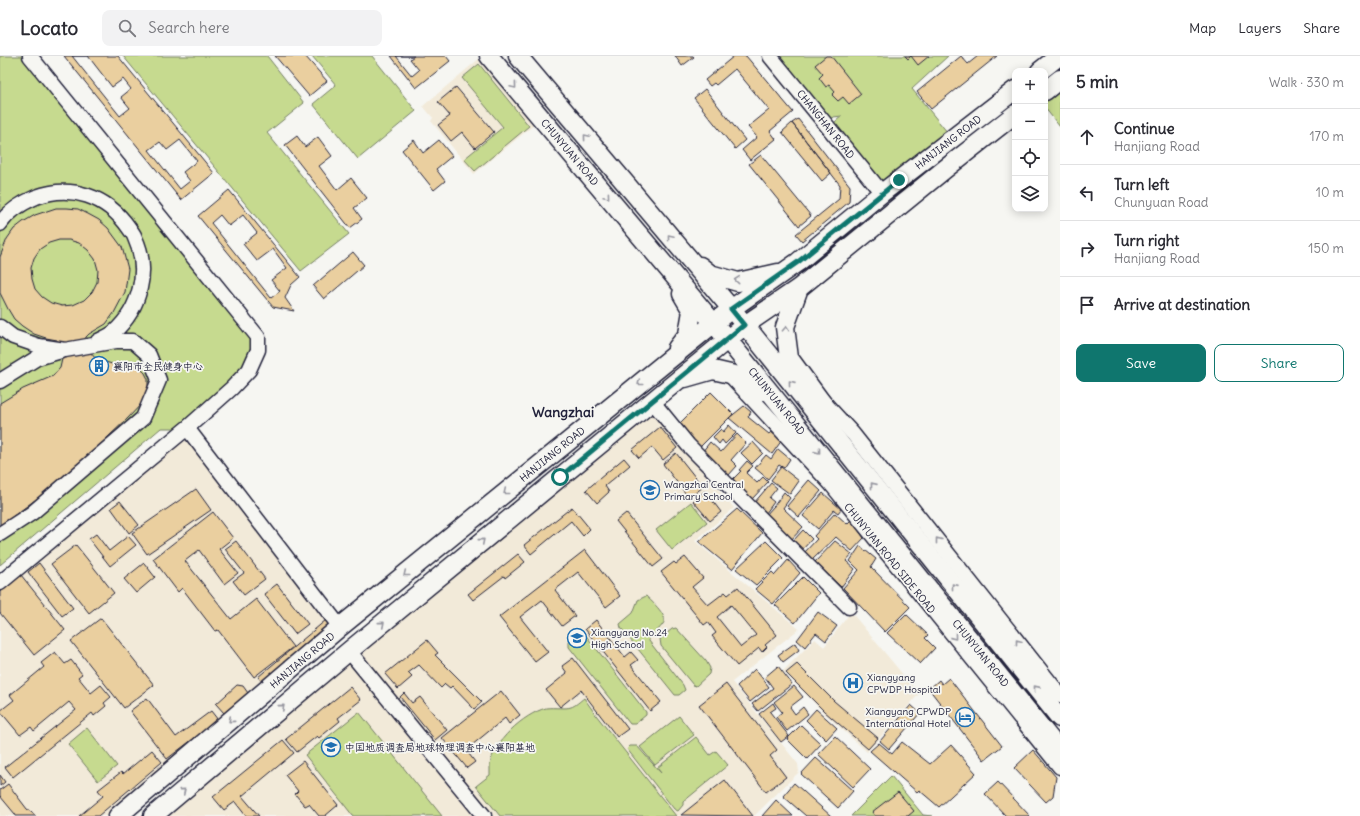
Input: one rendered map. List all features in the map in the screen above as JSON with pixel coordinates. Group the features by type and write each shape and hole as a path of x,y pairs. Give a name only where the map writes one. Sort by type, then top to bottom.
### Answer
{"main road":[{"name":"CHUNYUAN ROAD","path":"489,56 727,339 883,532 1037,731 1060,751"},
{"name":"CHUNYUAN ROAD","path":"518,56 731,309 853,460 1025,662 1060,718"},
{"path":"1044,68 1060,56"},
{"path":"1048,89 1060,79"},
{"name":"HANJIANG ROAD","path":"118,816 340,627 731,309 788,270 882,193 1012,92"},
{"name":"HANJIANG ROAD","path":"153,816 349,651 744,325 799,288 1012,116"},
{"path":"687,257 710,274 738,282 788,270"},
{"path":"664,364 688,334 692,311 667,267"},
{"path":"799,288 784,327 789,358 830,413 853,460"},
{"path":"678,380 713,370 739,376 773,396"}],"street":[{"path":"0,583 187,428 232,388 249,370 258,350 258,337 30,56"},
{"name":"CHANGHAN ROAD","path":"770,56 882,193"},
{"path":"0,224 4,218 24,202 49,193 75,192 100,200 121,216 135,238 142,263 141,289 131,313 114,333 91,345"},
{"path":"0,327 13,337 40,346 65,350"},
{"path":"0,534 32,513 143,418 159,380 149,355 133,341 116,341 65,350 37,358 3,376"},
{"name":"CHUNYUAN ROAD SIDE ROAD","path":"729,374 831,484 1037,731 1060,767"},
{"path":"812,389 853,434 1025,662 1060,695"},
{"path":"652,401 688,445 849,607"},
{"path":"187,428 340,627"},
{"path":"851,509 883,532"},
{"path":"349,651 484,816"}],"shaded area":[{"path":"480,58 534,125 474,174 431,121 433,118 423,106"},
{"name":"Xiangyang No.24 High School","path":"647,406 734,508 695,541 799,629 732,682 798,764 799,772 754,816 153,816"},
{"path":"187,428 340,627 118,816 0,816 0,583"},
{"name":"Xiangyang CPWDP Hospital","path":"851,612 919,694 867,752 824,713 783,671 815,639 824,647"}],"green space":[{"path":"0,56 25,56 258,337 258,350 187,428 161,428 0,565"},
{"path":"123,56 267,56 304,103 267,133 349,234 301,271"},
{"path":"312,56 372,56 416,111 358,159 313,104 336,85"},
{"path":"770,56 948,56 912,89 952,138 882,193 829,127 842,116 833,117 825,123"},
{"path":"479,64 529,126 475,171 464,159 503,127 462,78"},
{"path":"1060,79 1060,127 1048,112 1048,89"},
{"path":"691,502 707,522 672,550 656,530"},
{"path":"646,596 659,609 664,617 663,624 649,637 649,641 683,685 685,690 679,695 675,695 621,628 620,624 633,613 638,600"},
{"path":"676,628 706,661 710,668 709,674 696,686 693,685 661,646 660,639 672,629"},
{"path":"580,632 584,633 646,712 646,715 635,724 630,724 569,647 569,641"},
{"path":"584,698 676,816 500,816 476,786 490,775 492,757 496,748 510,730 537,711 546,708 571,707 576,705"},
{"path":"359,712 442,816 353,816 305,755"},
{"path":"679,716 694,735 655,765 640,747"},
{"path":"87,728 117,766 98,781 68,744"},
{"path":"696,737 710,755 716,751 728,765 683,802 683,805 678,811 674,809 627,749 630,746 637,746 661,773 657,768"},
{"path":"891,776 923,815 932,816 851,816"}],"building":[{"path":"64,56 118,56 214,173 181,200"},
{"path":"72,56 88,56 112,87 123,79 131,89 121,97 130,108 120,116"},
{"path":"275,56 305,56 327,81 309,96"},
{"path":"391,56 446,56 450,61 416,88"},
{"path":"396,56 414,56 410,59 419,70 412,76"},
{"path":"675,56 693,56 694,57 682,66"},
{"path":"734,56 746,56 793,112 770,131 776,139 750,160 742,150 757,137 748,127 769,110 735,69 716,85 714,83 710,86 705,80"},
{"path":"826,56 831,56 861,94 849,104 843,97 838,101 832,95 835,92 829,85 826,87 819,78 823,74 815,65"},
{"path":"911,56 929,56 918,65"},
{"path":"961,56 968,64 978,56 997,56 931,109 917,92"},
{"path":"456,87 494,132 475,148 462,132 451,141 438,125 450,116 438,102"},
{"path":"705,89 745,140 735,149 694,98"},
{"path":"798,119 850,186 849,202 802,241 796,234 839,199 840,185 792,123"},
{"path":"792,123 831,173 822,181 782,132"},
{"path":"297,136 305,147 318,137 332,156 319,166 337,190 351,178 367,198 354,208 362,219 350,228 285,145"},
{"path":"180,140 197,161 183,172 190,181 180,189 149,150 160,142 167,150"},
{"path":"414,140 423,153 439,140 452,156 436,169 445,181 434,190 402,150"},
{"path":"761,155 811,216 799,226 749,164"},
{"path":"229,190 300,277 291,285 285,298 294,311 273,307 198,216"},
{"name":"襄阳市全民健身中心","path":"56,208 78,209 99,220 108,228 122,247 128,269 125,292 114,313 106,324 89,334 85,341 90,352 96,359 112,364 134,365 139,367 148,379 148,387 144,401 84,460 58,483 0,526 0,403 23,389 53,376 60,368 62,359 57,340 34,334 22,326 14,319 0,293 0,257 7,239 14,229 35,215","holes":["59,240 69,240 79,243 88,250 95,259 98,270 97,282 92,292 84,300 73,305 62,306 51,303 42,297 35,289 31,268 34,258 40,249 49,243"]},
{"path":"220,215 229,226 243,215 257,233 243,244 257,261 273,249 287,268 271,280 280,291 271,298 211,223"},
{"path":"353,252 364,265 324,299 313,286"},
{"path":"711,392 733,414 699,448 677,426"},
{"path":"744,406 751,412 748,417 769,434 771,432 782,440 772,454 729,418"},
{"path":"729,425 736,433 725,444 722,440 719,444 713,437 721,429 723,432"},
{"path":"660,427 677,448 663,460 652,447 639,458 632,450"},
{"path":"737,434 746,443 731,460 737,466 728,476 702,452 710,442 721,452"},
{"path":"753,442 763,453 752,464 741,453"},
{"path":"778,449 790,459 784,468 779,465 768,479 755,468 766,455 771,459"},
{"path":"676,453 703,487 689,498 663,464"},
{"path":"624,458 630,465 605,486 609,492 597,503 586,490"},
{"path":"747,461 753,466 746,473 757,483 763,477 768,482 752,499 732,480 741,471 739,470"},
{"path":"781,467 799,481 790,494 771,480"},
{"path":"809,480 821,491 799,517 787,506"},
{"path":"771,483 777,488 769,498 774,502 766,513 754,503"},
{"path":"196,489 211,510 147,554 132,533"},
{"path":"705,491 721,512 710,521 693,501"},
{"path":"784,492 790,498 783,508 803,527 790,541 765,516"},
{"path":"823,493 841,509 838,513 834,510 818,529 803,516"},
{"path":"120,501 139,525 129,533 111,508"},
{"path":"572,507 590,529 583,536 571,521 531,554 524,545"},
{"path":"737,509 762,533 732,569 699,542"},
{"path":"213,512 233,538 219,549 238,573 224,584 199,550 185,561 231,619 256,599 293,647 254,677 218,630 215,631 182,588 178,592 153,559"},
{"path":"626,513 663,559 653,567 616,521"},
{"path":"835,513 847,524 851,520 864,538 852,551 836,537 812,560 804,553 817,539 814,536"},
{"path":"803,530 812,539 802,550 793,541"},
{"path":"96,534 109,551 128,536 136,545 110,566 89,539"},
{"path":"236,541 265,579 244,595 233,581 244,573 225,549"},
{"path":"766,541 783,558 756,585 736,569"},
{"path":"835,541 852,554 846,561 855,569 841,587 815,562"},
{"path":"76,545 114,593 89,613 51,564"},
{"path":"860,546 876,559 871,567 910,607 885,632 843,588 859,570 850,561"},
{"path":"585,550 620,596 606,607 578,572 555,590 575,616 562,626 542,600 520,617 548,652 535,662 499,617"},
{"path":"518,554 525,562 473,600 468,594"},
{"path":"685,557 703,578 692,587 708,605 725,592 728,595 738,587 777,635 765,645 767,647 762,652 759,648 737,666 712,636 716,633 708,622 704,625 661,572 674,562 676,564","holes":["731,605 756,635 741,647 717,617"]},
{"path":"788,560 800,573 773,604 755,589 772,572 775,575"},
{"path":"39,563 73,608 62,616 28,572"},
{"path":"144,563 155,577 136,593 124,579"},
{"path":"21,575 65,630 34,655 0,613 0,592"},
{"path":"803,577 819,593 795,623 775,605"},
{"path":"277,584 308,624 295,634 264,594"},
{"path":"818,612 837,626 826,641 816,633 805,647 797,640"},
{"path":"906,614 928,635 925,638 935,648 920,664 887,633"},
{"path":"101,618 154,685 124,708 71,641"},
{"path":"326,620 332,627 264,684 258,677"},
{"path":"596,620 625,657 631,652 638,660 631,665 661,702 650,711 585,629"},
{"path":"427,640 438,653 435,655 482,702 474,709 452,686 450,688 445,684 441,688 419,665 408,673 412,677 398,689 385,674"},
{"path":"795,643 799,650 783,662 778,655"},
{"path":"55,652 65,664 71,660 82,674 78,677 91,693 101,685 111,697 104,703 106,706 94,716 92,713 13,777 5,767 76,710 69,702 34,731 31,727 20,735 0,711 14,700 10,695 44,667 41,663"},
{"path":"573,658 628,729 617,737 581,690 560,707 546,690 567,673 562,666"},
{"path":"797,664 834,701 878,738 868,749 824,711 786,673"},
{"path":"778,666 792,684 758,711 752,704 773,688 765,677"},
{"path":"755,669 769,687 750,702 737,686"},
{"name":"Xiangyang CPWDP International Hotel","path":"949,678 1002,746 984,760 929,689 939,680 942,684"},
{"path":"726,684 777,750 770,756 786,777 766,792 699,705"},
{"path":"237,685 243,686 248,693 224,713 216,704"},
{"path":"794,686 803,697 790,707 795,714 803,707 808,714 787,731 776,717 782,712 774,702"},
{"path":"350,687 361,700 338,718 340,721 319,738 317,736 297,752 286,739"},
{"path":"501,691 520,715 509,724 505,718 466,750 475,762 467,768 442,738"},
{"path":"404,693 412,703 420,697 447,730 435,740 400,697"},
{"path":"147,698 176,737 211,711 218,720 167,759 130,711"},
{"path":"773,703 776,708 770,712 789,736 781,742 759,714"},
{"path":"911,705 920,713 889,749 880,741"},
{"path":"816,709 837,728 826,740 806,720"},
{"path":"801,725 821,744 807,759 787,739"},
{"path":"835,736 870,769 853,787 818,754"},
{"path":"283,740 294,753 242,796 259,816 246,816 235,802 224,810 213,797"},
{"path":"902,742 930,764 951,745 976,773 939,807 919,790 917,792 870,751 879,743 892,754"},
{"path":"152,750 162,762 98,816 79,816 103,796 98,790 121,772 123,774"},
{"path":"1033,750 1056,777 1053,796 1046,802 1014,768"},
{"path":"816,758 853,791 838,808 801,774"},
{"path":"303,761 338,805 325,816 319,816 309,804 305,806 295,794 298,791 285,775"},
{"path":"0,775 5,782 0,786"},
{"path":"725,780 753,816 681,815"},
{"path":"998,782 1030,816 1006,816 985,794"},
{"path":"794,783 831,816 806,816 783,796"},
{"path":"8,784 27,809 36,816 16,816 0,796 0,790"},
{"path":"898,792 914,811 908,816 875,816 872,812"},
{"path":"776,800 793,816 762,816"}],"place":[{"name":"襄阳市全民健身中心","path":"99,366"},
{"name":"Wangzhai Central Primary School","path":"650,490"},
{"name":"Xiangyang No.24 High School","path":"577,638"},
{"name":"Xiangyang CPWDP Hospital","path":"853,683"},
{"name":"Xiangyang CPWDP International Hotel","path":"965,717"},
{"name":"中国地质调查局地球物理调查中心襄阳基地","path":"331,747"}],"district":[{"name":"Wangzhai","path":"563,412"}],"route":[{"path":"560,477 744,325 731,309 788,270 899,180"}]}
